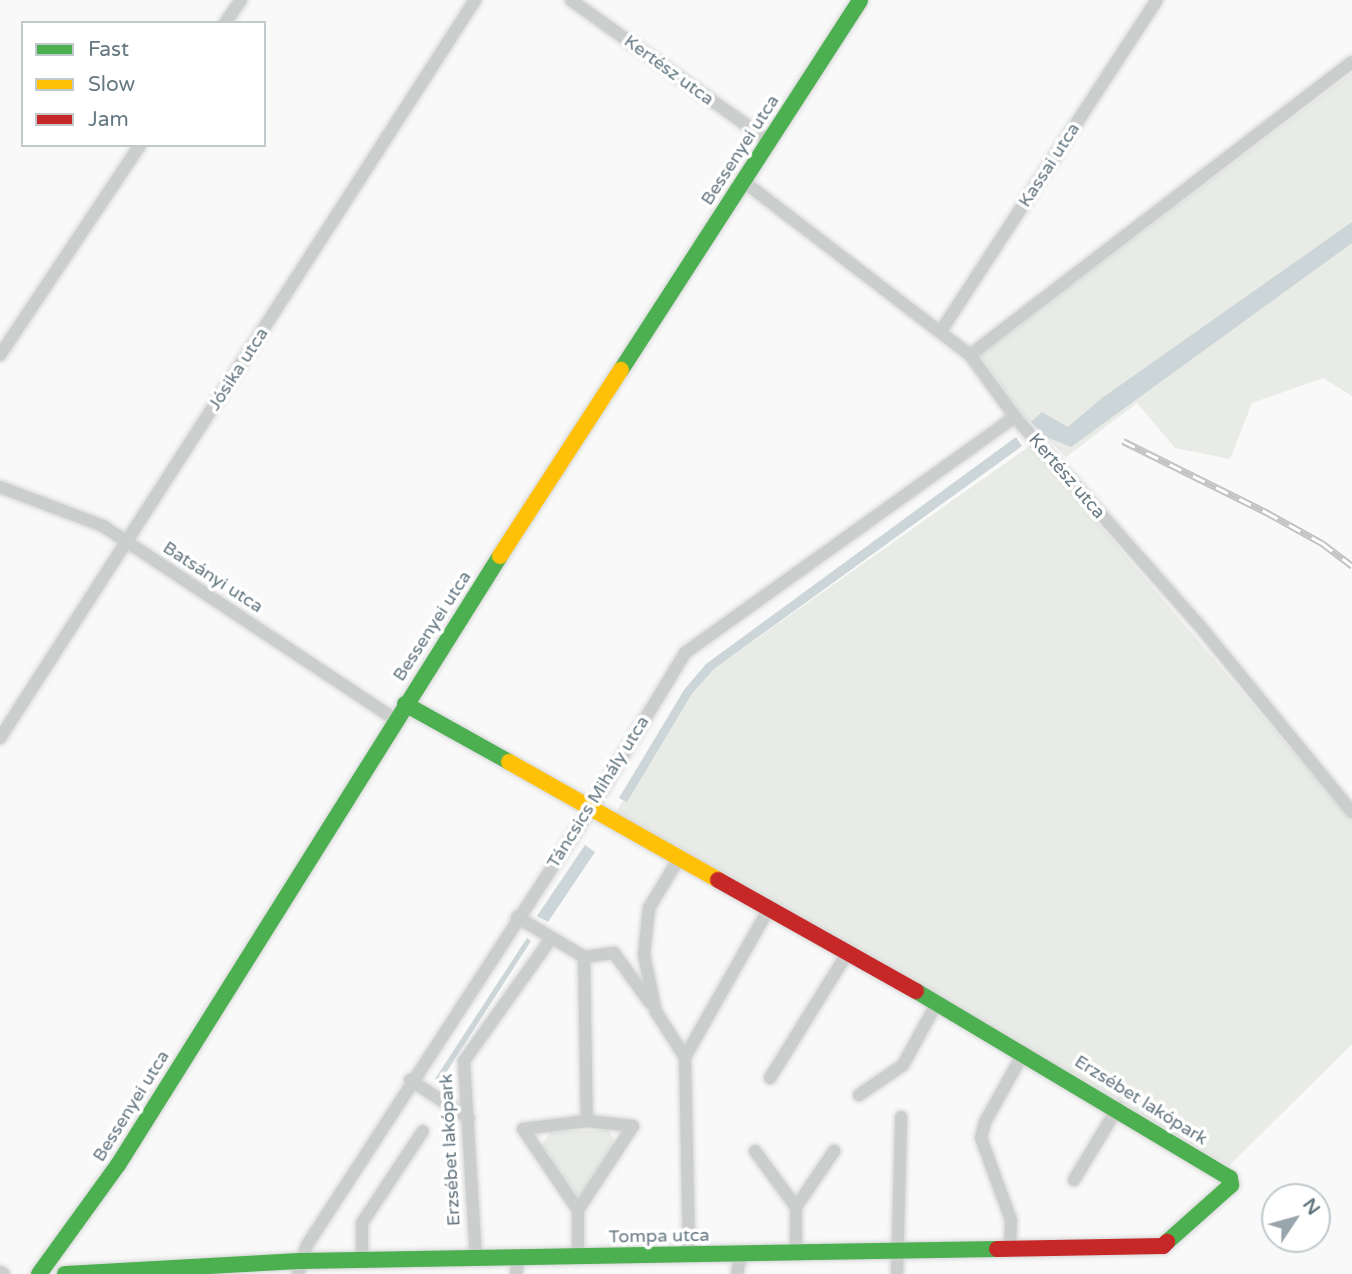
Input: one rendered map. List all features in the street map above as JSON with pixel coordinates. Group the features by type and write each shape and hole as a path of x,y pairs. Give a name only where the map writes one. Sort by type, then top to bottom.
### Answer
{"street":[{"path":"226,21 241,0"},
{"name":"Jósika utca","path":"0,738 123,541 402,120 475,0"},
{"name":"Kertész utca","path":"571,0 768,140"},
{"name":"Bessenyei utca","path":"39,1274 118,1165 395,719 860,0"},
{"name":"Kassai utca","path":"941,331 1157,0"},
{"path":"970,355 1352,62"},
{"path":"0,355 139,147"},
{"name":"Kertész utca","path":"743,181 970,355 1015,417 1199,625 1352,812"},
{"name":"Táncsics Mihály utca","path":"299,1268 410,1080 589,811 685,653 1015,417"},
{"name":"Batsányi utca","path":"0,486 103,526 395,719"},
{"path":"405,704 589,811"},
{"name":"Erzsébet lakópark","path":"589,811 1024,1052 1118,1107 1230,1178 1231,1185"},
{"path":"656,1012 645,962 649,908 678,860"},
{"path":"688,1254 685,1057 768,910"},
{"path":"517,917 550,940 584,957 607,951 626,970 685,1057"},
{"name":"Erzsébet lakópark","path":"476,1258 464,1061 550,940"},
{"path":"770,1078 847,954"},
{"path":"584,957 587,1121"},
{"path":"626,970 645,962"},
{"path":"859,1095 903,1065 937,1003"},
{"path":"1010,1249 1011,1220 982,1138 985,1122 1024,1052"},
{"path":"410,1080 469,1118"},
{"path":"1074,1180 1118,1107"},
{"path":"897,1274 901,1117"},
{"path":"578,1210 523,1129 587,1121 633,1126 578,1210 578,1256"},
{"path":"362,1260 362,1223 423,1131"},
{"path":"755,1151 796,1207"},
{"path":"796,1252 796,1207 834,1151"},
{"name":"Tompa utca","path":"65,1274 78,1270 299,1268 362,1260 476,1258 517,1266 578,1256 1163,1246 1231,1185"},
{"path":"737,1274 741,1254"}],"shaded area":[{"path":"1352,73 1352,396 1323,378 1252,403 1230,459 1175,448 1137,403 1066,457 1020,412 980,355"},
{"path":"1352,222 1352,243 1071,447 1044,436 1031,422 1042,412 1068,427 1102,398"},
{"path":"1016,437 1022,446 714,669 691,695 627,802 619,798 684,690 706,664"},
{"path":"1031,445 1352,821 1352,1044 1229,1166 615,813 691,695 714,669"},
{"path":"585,845 595,852 548,922 537,916"},
{"path":"527,938 531,941 440,1082 435,1079"},
{"path":"609,1130 617,1145 579,1199 542,1145 551,1131"}],"railway":[{"path":"1123,441 1266,512 1322,543 1352,566"}],"traffic: fast":[{"path":"621,370 860,0"},
{"path":"39,1274 118,1165 500,556"},
{"path":"405,704 509,762"},
{"path":"916,991 1230,1178 1231,1185 1167,1242"},
{"path":"65,1274 300,1261 997,1249"}],"traffic: slow":[{"path":"500,556 621,370"},
{"path":"509,762 718,880"}],"traffic: jam":[{"path":"718,880 916,991"},
{"path":"997,1249 1163,1246 1167,1242"}]}
